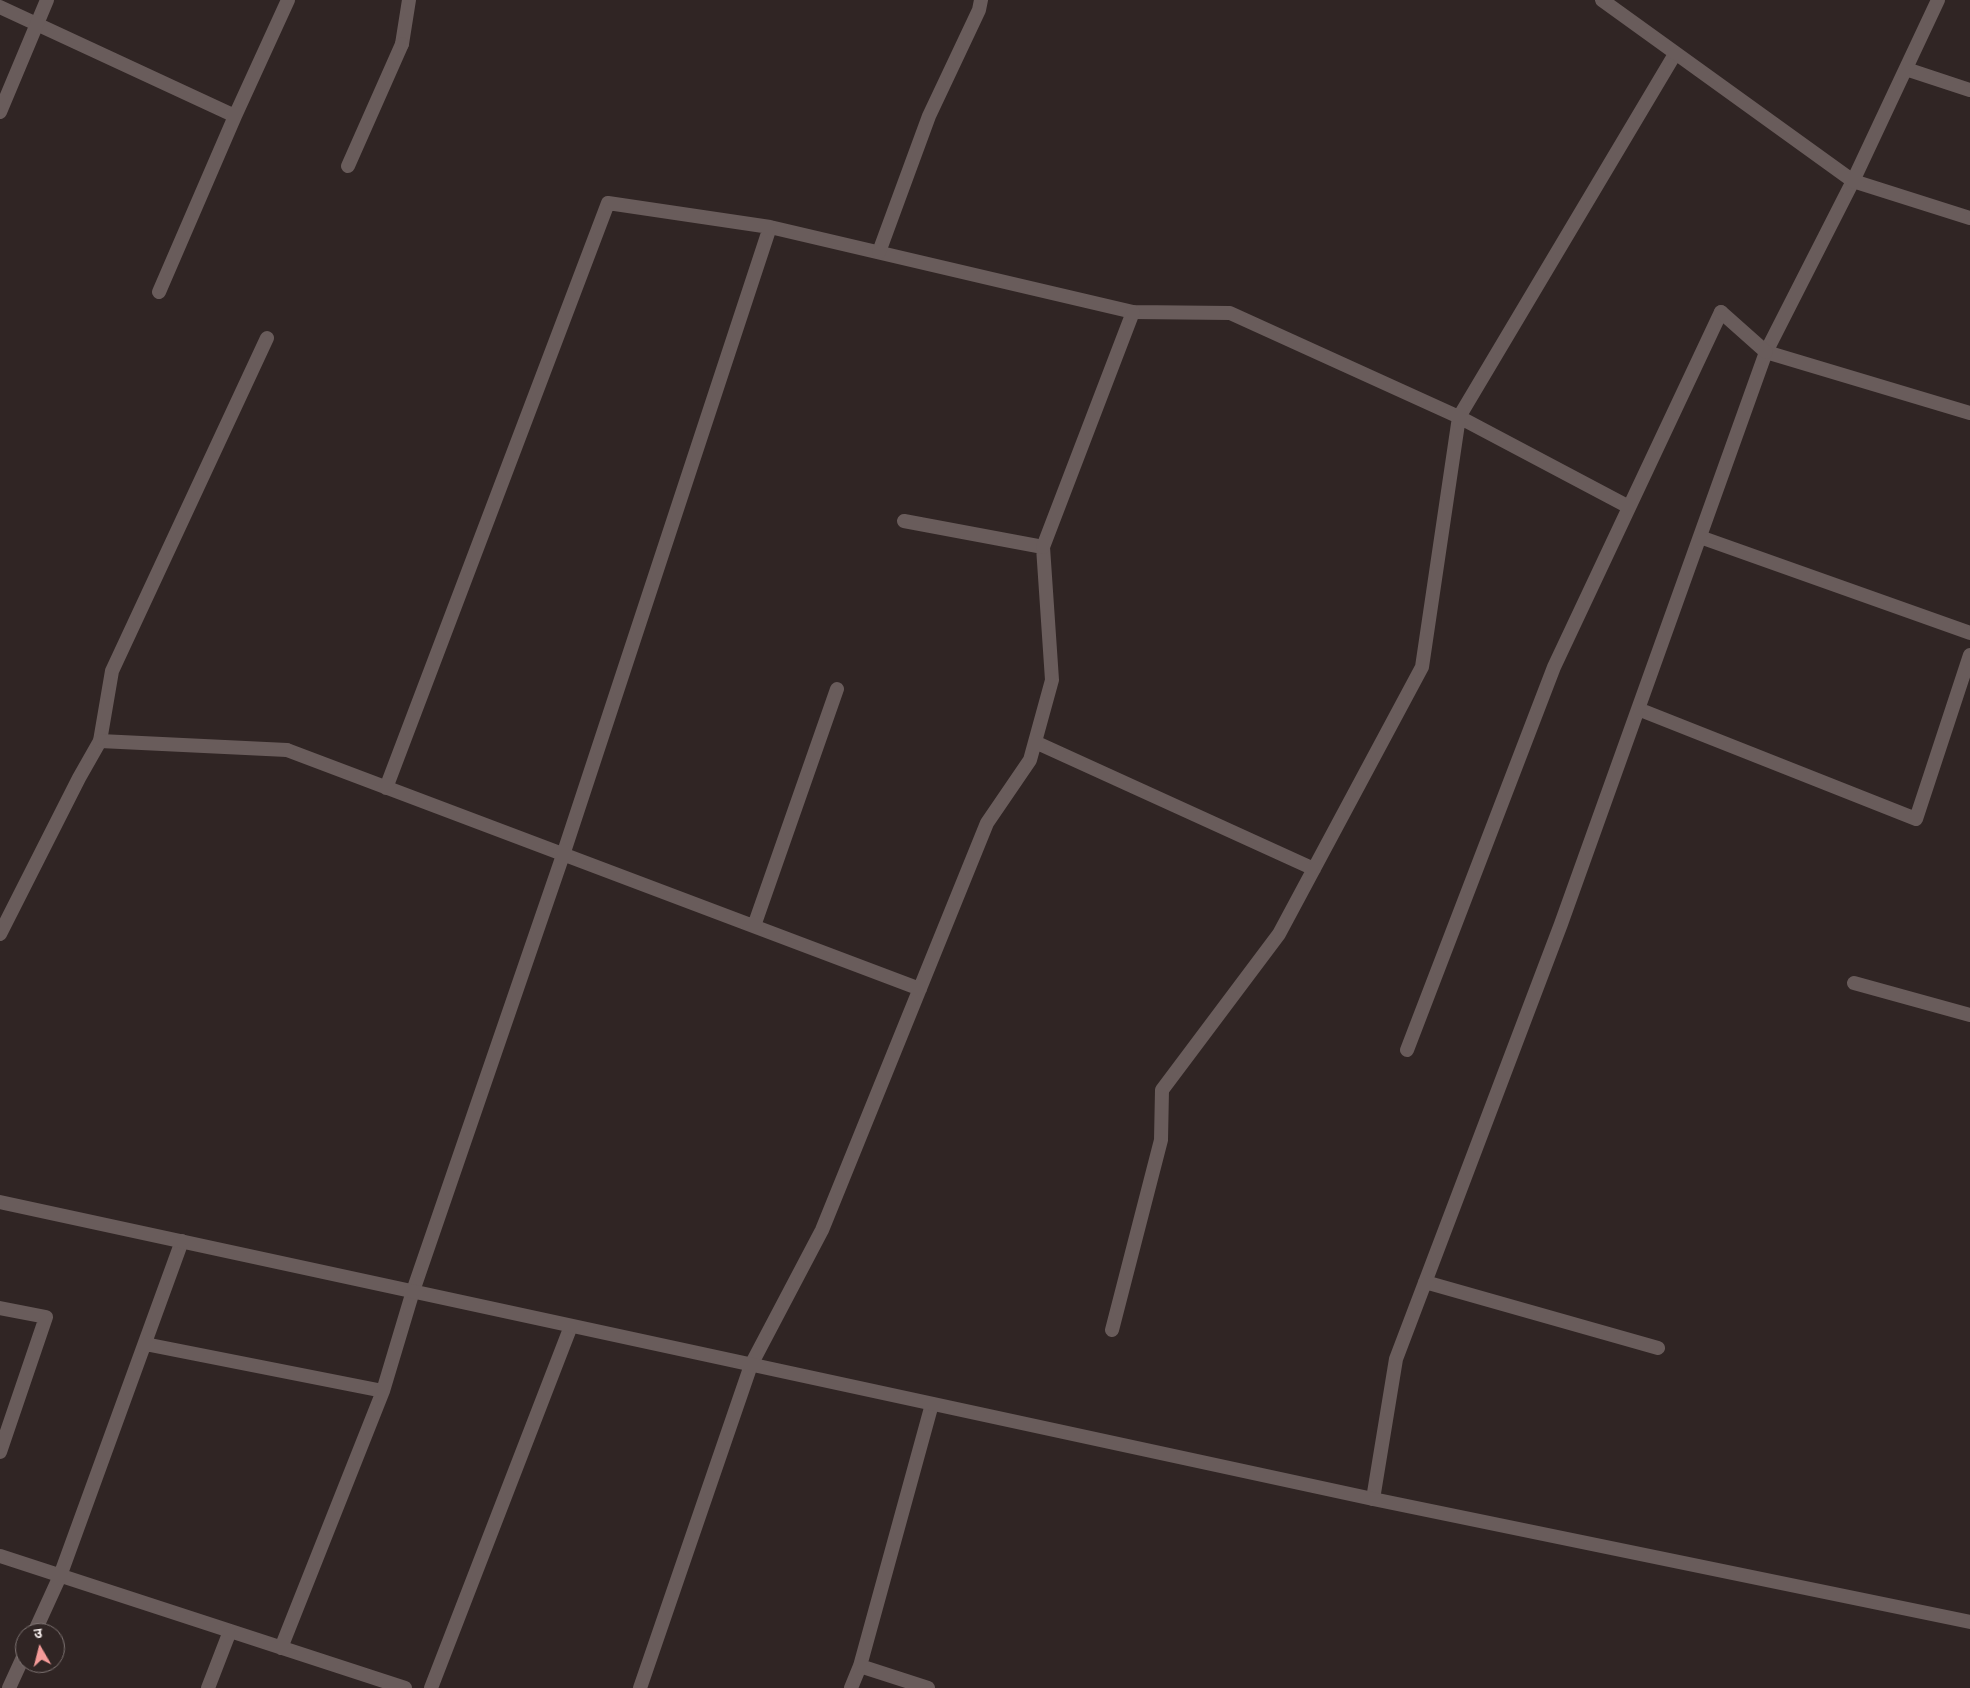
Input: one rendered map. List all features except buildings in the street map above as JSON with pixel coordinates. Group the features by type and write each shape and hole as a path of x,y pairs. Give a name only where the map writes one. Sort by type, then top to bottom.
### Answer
{"street":[{"path":"0,112 47,0"},
{"path":"159,292 235,116 288,0"},
{"path":"348,166 402,44 409,0"},
{"path":"879,252 929,116 979,10 981,0"},
{"path":"1602,0 1853,181 1970,218"},
{"path":"1373,1499 1396,1359 1558,933 1766,352 1853,181 1938,0"},
{"path":"0,7 235,116"},
{"path":"1112,1330 1161,1140 1162,1090 1279,934 1422,667 1459,417 1675,54"},
{"path":"1906,69 1970,90"},
{"path":"386,788 608,203 770,227 1133,312 1230,314 1459,417 1629,506"},
{"path":"281,1648 383,1391 413,1291 563,855 770,227"},
{"path":"640,1688 751,1365 822,1230 987,823 1030,760 1052,680 1043,547 1133,312"},
{"path":"1407,1050 1554,667 1721,312 1766,352 1970,413"},
{"path":"0,934 78,778 100,742 112,671 267,338"},
{"path":"904,521 1043,547"},
{"path":"1700,537 1970,633"},
{"path":"1638,709 1916,819 1970,655"},
{"path":"754,926 837,689"},
{"path":"100,742 287,750 920,989"},
{"path":"1035,742 1314,868"},
{"path":"1854,983 1970,1015"},
{"path":"0,1202 1373,1499 1970,1622"},
{"path":"39,1623 60,1576 182,1241"},
{"path":"1425,1282 1658,1348"},
{"path":"0,1308 46,1317 0,1452"},
{"path":"431,1688 571,1326"},
{"path":"145,1344 383,1391"},
{"path":"851,1688 860,1666 932,1404"},
{"path":"0,1556 405,1688"},
{"path":"208,1688 230,1631"},
{"path":"860,1666 928,1688"},
{"path":"9,1688 16,1673"}]}
